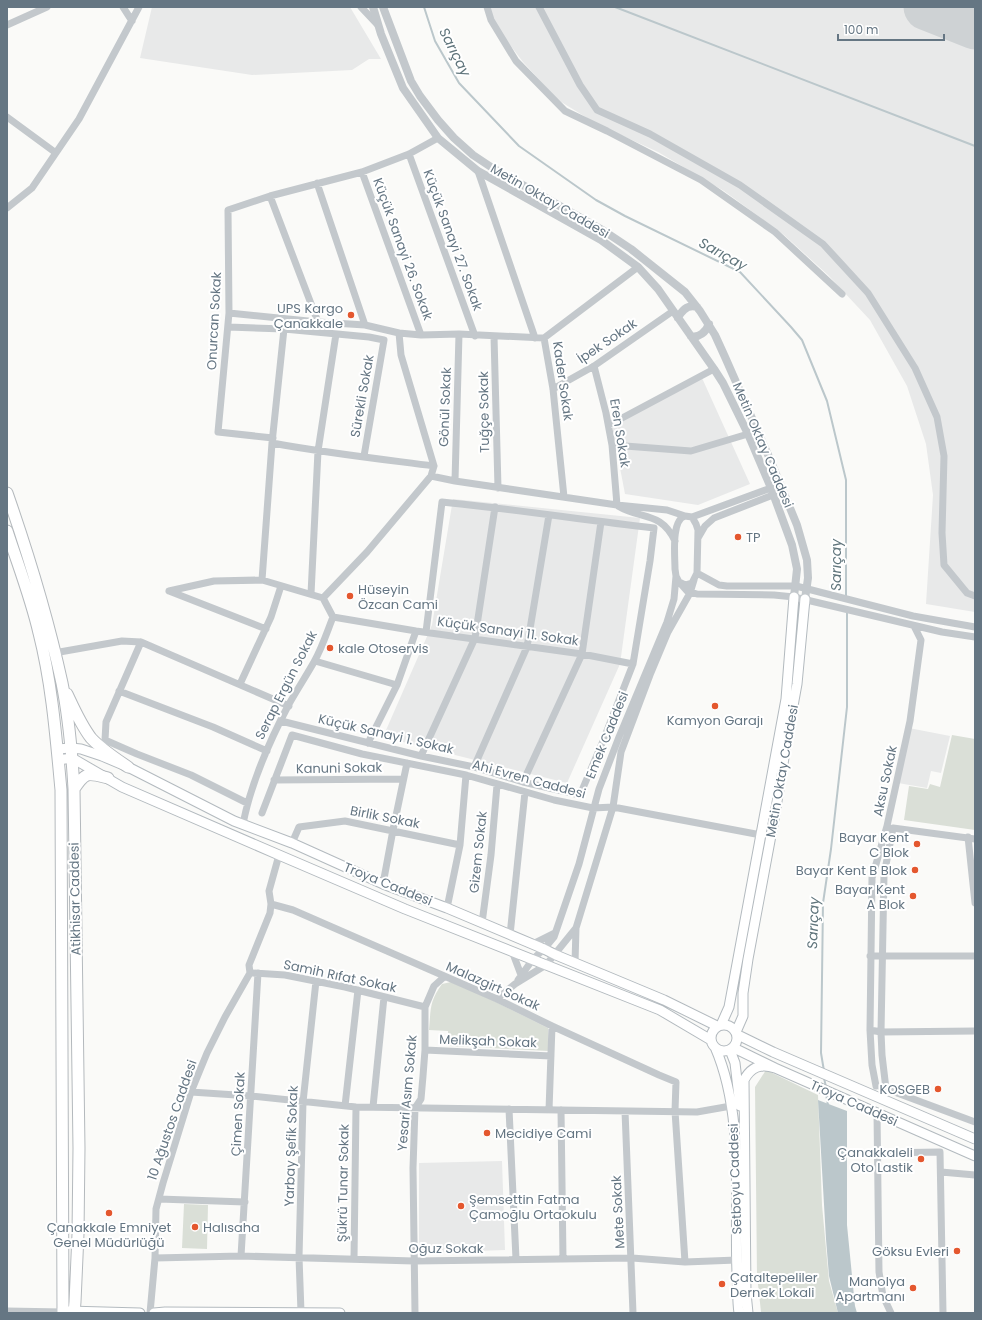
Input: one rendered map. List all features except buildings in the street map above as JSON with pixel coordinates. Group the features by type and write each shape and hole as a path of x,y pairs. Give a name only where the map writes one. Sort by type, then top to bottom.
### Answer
{"highway":[{"name":"Atikhisar Caddesi","path":"7,493 37,583 62,684 74,789 79,1148 78,1234 68,1312"},
{"name":"Atikhisar Caddesi","path":"7,531 39,632 47,672 58,755 61,805 68,1312"},
{"path":"62,684 79,720 91,738 104,750 128,767"},
{"path":"74,789 82,777 87,775 91,774 108,778"}],"main road":[{"name":"Metin Oktay Caddesi","path":"719,1026 729,1007 786,699 794,598"},
{"name":"Metin Oktay Caddesi","path":"737,1033 743,1016 743,993 748,959 797,684 808,600"},
{"name":"Troya Caddesi","path":"58,755 71,753 81,749 102,756 128,767 243,824 292,843 383,884 448,908 533,944 664,1000 719,1026"},
{"name":"Troya Caddesi","path":"71,753 108,778 130,790 405,909 660,1010 713,1044"},
{"path":"719,1026 731,1026 737,1033 738,1040 732,1049 722,1051 713,1044 712,1032 719,1026"},
{"name":"Troya Caddesi","path":"737,1033 773,1052 975,1139"},
{"name":"Setboyu Caddesi","path":"713,1044 722,1062 731,1106 735,1142 739,1313"},
{"name":"Troya Caddesi","path":"732,1049 975,1156"},
{"path":"732,1049 735,1063 737,1090 744,1127"},
{"path":"744,1127 744,1080 748,1073 758,1066 775,1068"},
{"name":"Setboyu Caddesi","path":"744,1127 746,1293 748,1313"},
{"path":"68,1312 140,1313"},
{"path":"154,1313 340,1313"}],"street":[{"path":"7,25 47,7"},
{"path":"123,7 132,21"},
{"path":"7,208 32,188 79,119 139,7"},
{"path":"361,7 379,26"},
{"name":"Metin Oktay Caddesi","path":"373,7 403,88 438,138 478,171 601,240 638,267 676,314 723,383 748,434 792,545 797,569 794,598"},
{"name":"Metin Oktay Caddesi","path":"383,7 411,81 424,102 454,138 473,155 491,167 631,248 685,292 697,307 716,335 797,525 807,560 809,588 808,600"},
{"path":"487,7 491,20 516,61 565,111 607,130 701,180 775,232 842,294"},
{"path":"539,7 580,85 597,110 650,134 740,185 823,244 868,293 915,368 937,417 944,456 942,533 944,565 967,593 975,596"},
{"path":"7,117 56,153"},
{"path":"318,322 270,196 362,172 409,154 438,138"},
{"name":"Küçük Sanayi 27. Sokak","path":"409,154 475,336"},
{"path":"478,171 535,338"},
{"name":"Küçük Sanayi 26. Sokak","path":"362,172 421,335"},
{"path":"317,183 365,325"},
{"name":"Onurcan Sokak","path":"270,196 228,210 229,313 218,432 273,440"},
{"name":"Kader Sokak","path":"564,497 553,389 544,338 638,267"},
{"path":"676,314 690,306 697,307"},
{"path":"229,313 365,325 399,333 421,335 459,334 475,336 544,338"},
{"name":"İpek Sokak","path":"553,389 594,366 676,314"},
{"path":"691,336 695,337 704,332 709,324"},
{"path":"228,327 284,329 336,334 318,451 311,594"},
{"path":"262,580 273,440 284,329"},
{"path":"323,598 368,552 431,476 434,466 401,355 399,333"},
{"name":"Sürekli Sokak","path":"336,334 369,336 384,340 364,456"},
{"name":"Gönül Sokak","path":"455,481 459,334"},
{"name":"Tuğçe Sokak","path":"494,336 498,488"},
{"name":"Eren Sokak","path":"594,366 609,425 617,505"},
{"path":"609,425 714,369"},
{"path":"612,445 691,451 748,434"},
{"path":"273,440 318,451 434,466"},
{"path":"431,476 498,488 617,505 666,510 689,516 772,492"},
{"path":"698,538 705,526 714,518 772,492"},
{"path":"426,632 442,502 494,507 654,528 633,664"},
{"path":"617,505 626,510 659,521 672,534 676,542"},
{"path":"421,756 475,638 494,507"},
{"path":"474,767 527,647 549,515"},
{"path":"575,963 576,928 613,807 621,752 668,632 690,592 695,577 698,538 697,527 689,516"},
{"name":"Emek Caddesi","path":"515,984 533,959 554,937 579,864 594,808 619,737 667,622 674,599 677,579 677,523 682,517 689,516"},
{"path":"523,782 582,654 601,522"},
{"path":"695,577 719,585 727,586 796,586 809,588 913,616 975,627"},
{"path":"677,579 681,584 689,585 695,577"},
{"path":"677,579 687,590 697,594 774,595 808,600 914,626 975,637"},
{"path":"266,629 169,591 214,581 262,580 323,598 333,617"},
{"path":"240,684 266,629 281,586"},
{"name":"Küçük Sanayi 11. Sokak","path":"333,617 416,631 582,654 633,664"},
{"name":"Serap Ergün Sokak","path":"243,824 247,803 255,778 281,721 315,661 333,617"},
{"name":"Aksu Sokak","path":"876,1086 872,1065 870,1030 872,878 887,826 910,721 921,640 914,626"},
{"path":"368,743 397,685 416,631"},
{"path":"54,653 122,641 141,642 289,706"},
{"path":"141,642 106,722 105,740 191,775 247,803"},
{"path":"315,661 397,685"},
{"name":"Küçük Sanayi 1. Sokak","path":"281,721 421,756 474,767 523,782 580,795 633,664"},
{"path":"119,691 213,727 267,751"},
{"name":"Ahi Evren Caddesi","path":"274,780 292,735 362,754 466,775 560,802 594,808 613,807 761,836"},
{"path":"383,884 407,763"},
{"path":"448,908 460,845 466,775"},
{"name":"Kanuni Sokak","path":"274,780 404,779"},
{"path":"262,813 274,780"},
{"name":"Gizem Sokak","path":"482,923 491,855 497,785"},
{"path":"510,935 525,792"},
{"name":"Birlik Sokak","path":"292,843 299,827 345,821 460,845"},
{"name":"Aksu Sokak","path":"886,1089 881,1032 884,875 893,828 971,838"},
{"path":"971,838 975,903"},
{"name":"10 Ağustos Caddesi","path":"150,1313 155,1258 156,1209 178,1133 207,1053 250,973 249,965 270,913 271,904 269,891 279,855"},
{"name":"Malazgirt Sokak","path":"271,904 293,910 497,999 659,1076 676,1082 675,1111"},
{"path":"497,999 515,984 546,965 556,955 576,928"},
{"path":"533,944 555,932"},
{"path":"512,951 521,976"},
{"path":"870,956 975,956"},
{"name":"Samih Rıfat Sokak","path":"250,973 285,975 316,981 425,1007"},
{"name":"Çimen Sokak","path":"241,1256 258,973"},
{"name":"Yesari Asım Sokak","path":"415,1313 413,1168 415,1108 421,1099 425,1050 425,1007 434,986 444,977"},
{"name":"Yarbay Şefik Sokak","path":"301,1312 299,1257 303,1102 316,981"},
{"path":"345,1106 358,990"},
{"path":"373,1108 384,997"},
{"path":"549,1110 552,1026"},
{"path":"870,1030 881,1032 975,1031"},
{"name":"Melikşah Sokak","path":"425,1050 551,1056"},
{"path":"872,1095 876,1086 975,1122"},
{"path":"192,1092 251,1096 373,1108 509,1108 697,1112 731,1106"},
{"name":"Şükrü Tunar Sokak","path":"354,1259 356,1107"},
{"path":"509,1108 516,1259"},
{"path":"561,1110 563,1259"},
{"name":"Mete Sokak","path":"625,1111 634,1313"},
{"path":"675,1111 685,1262"},
{"path":"873,1111 878,1153 879,1272 883,1296 891,1313"},
{"path":"878,1153 940,1152 943,1313"},
{"path":"940,1172 975,1175"},
{"path":"159,1200 245,1202"},
{"name":"Oğuz Sokak","path":"155,1258 241,1256 414,1261 632,1258 685,1262 737,1260"},
{"path":"7,1310 68,1312"}],"shaded area":[{"path":"152,7 350,7 381,59 369,59 352,70 252,75 140,58"},
{"path":"485,7 975,7 975,612 926,604 933,495 926,444 907,386 870,320 828,275 784,235 724,191 658,152 597,124 558,100 523,62 488,16"},
{"path":"702,378 750,484 698,505 625,494 612,426"},
{"path":"453,499 640,518 620,664 567,783 383,737 432,625"},
{"path":"909,728 950,736 941,773 931,771 927,788 898,783"},
{"path":"952,735 975,739 975,830 904,820 909,786 928,789 930,784 940,787"},
{"path":"451,982 494,1001 548,1028 549,1051 448,1046 448,1031 429,1030 431,1006 435,996 442,984"},
{"path":"766,1070 818,1095 822,1205 829,1281 838,1313 761,1312 757,1275 755,1087"},
{"path":"818,1100 847,1111 847,1225 857,1313 838,1313 829,1276"},
{"name":"Şemsettin Fatma Çamoğlu Ortaokulu","path":"502,1161 505,1250 419,1253 419,1163"},
{"name":"Halısaha","path":"184,1204 208,1205 207,1249 182,1248"}],"waterway":[{"name":"Sarıçay","path":"424,7 435,41 459,83 519,146 596,200 625,216 740,272 802,340 827,401 846,480 846,597"},
{"path":"615,7 975,146"},
{"name":"Sarıçay","path":"824,1071 821,1053 823,903 831,849 847,707 847,611"},
{"name":"Sarıçay","path":"824,1078 826,1087"},
{"name":"Sarıçay","path":"826,1094 828,1105"}],"taxiway":[{"path":"949,15 950,7"}],"runway":[{"path":"927,7 975,26"}],"place":[{"name":"UPS Kargo Çanakkale","path":"351,315"},
{"name":"TP","path":"738,537"},
{"name":"Hüseyin Özcan Cami","path":"350,596"},
{"name":"kale Otoservis","path":"330,648"},
{"name":"Kamyon Garajı","path":"715,706"},
{"name":"Bayar Kent C Blok","path":"917,844"},
{"name":"Bayar Kent B Blok","path":"915,870"},
{"name":"Bayar Kent A Blok","path":"913,896"},
{"name":"KOSGEB","path":"938,1089"},
{"name":"Mecidiye Cami","path":"487,1133"},
{"name":"Çanakkaleli Oto Lastik","path":"921,1159"},
{"name":"Şemsettin Fatma Çamoğlu Ortaokulu","path":"461,1206"},
{"name":"Çanakkale Emniyet Genel Müdürlüğü","path":"109,1213"},
{"name":"Halısaha","path":"195,1227"},
{"name":"Göksu Evleri","path":"957,1251"},
{"name":"Çataltepeliler Dernek Lokali","path":"722,1284"},
{"name":"Manolya Apartmanı","path":"913,1288"}]}
